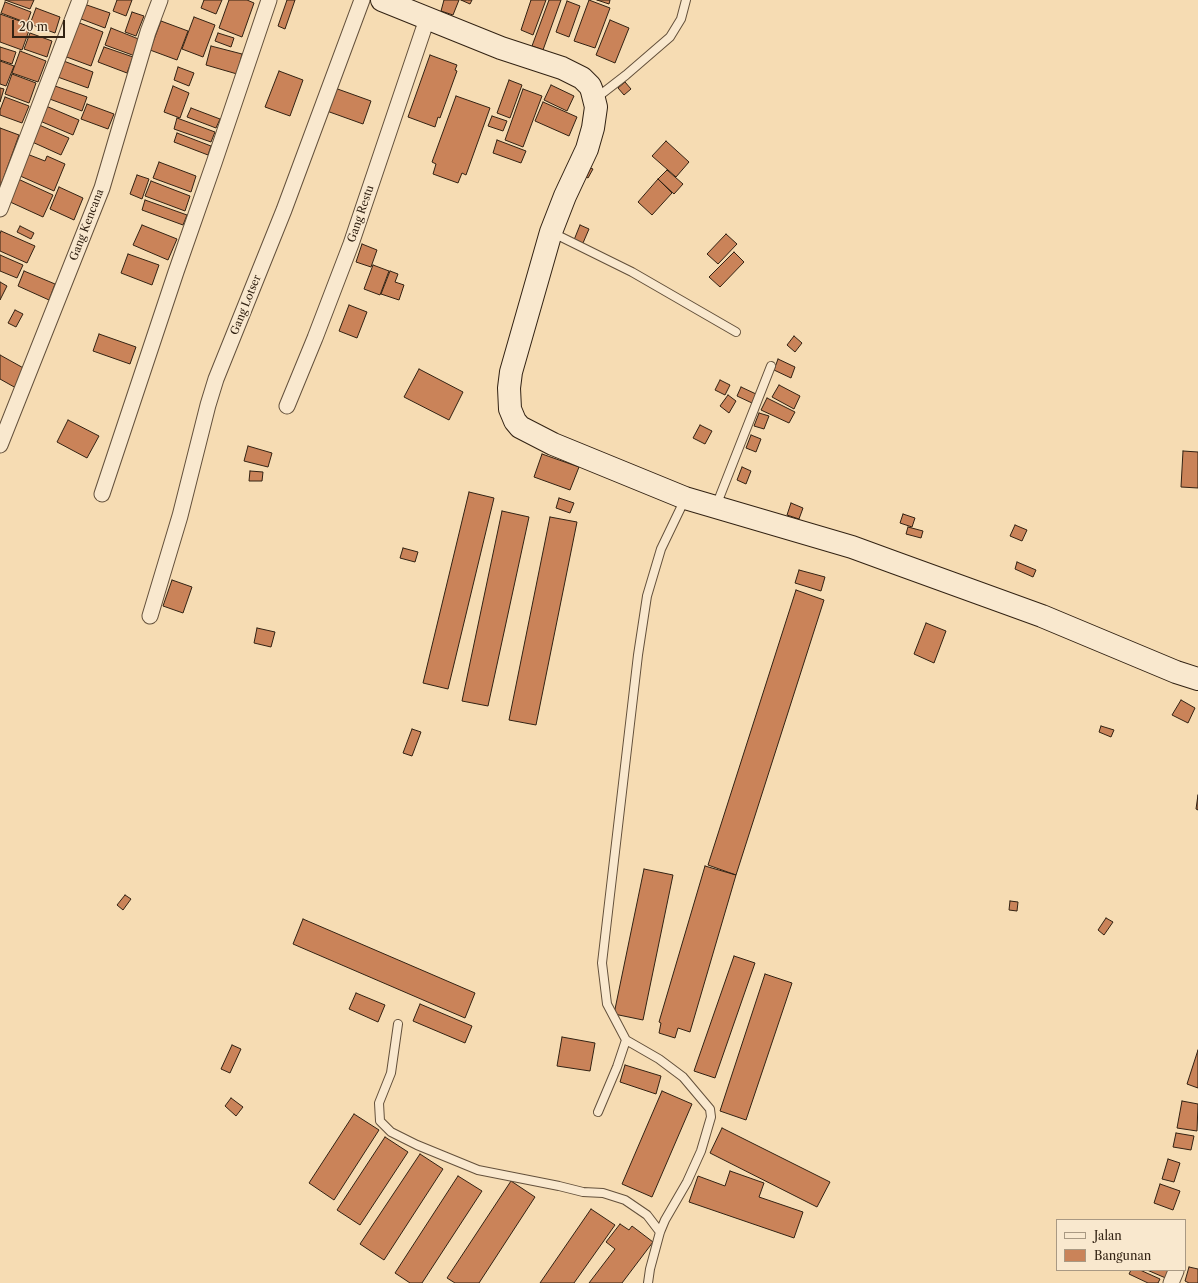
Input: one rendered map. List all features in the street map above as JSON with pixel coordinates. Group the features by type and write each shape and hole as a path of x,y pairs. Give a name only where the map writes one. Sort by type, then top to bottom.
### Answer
{"main road":[{"path":"382,0 501,48 562,68 582,78 590,86 596,107 595,120 586,149 551,232 512,372 509,388 509,402 515,421 526,430 553,444 686,498 852,547 1042,616 1176,672 1198,679"}],"street":[{"path":"0,209 80,0"},
{"name":"Gang Kencana","path":"0,445 102,188 148,32 160,0"},
{"path":"102,494 269,0"},
{"name":"Gang Lotser","path":"150,616 180,516 216,379 284,210 362,0"},
{"name":"Gang Restu","path":"287,406 351,244 427,19"}],"lane":[{"path":"594,99 626,75 670,37 681,19 686,0"},
{"path":"551,232 632,272 736,332"},
{"path":"716,507 770,366"},
{"path":"648,1283 650,1269 660,1232 665,1220 687,1182 701,1151 711,1117 710,1109 683,1077 659,1059 626,1040 607,1004 602,963 638,655 647,596 661,549 686,498"},
{"path":"398,1024 391,1073 379,1103 380,1120 391,1132 417,1145 478,1170 582,1192 603,1193 625,1200 647,1215 660,1232"},
{"path":"598,1112 617,1067 626,1040"}],"building":[{"path":"5,0 34,0 30,9"},
{"path":"117,0 132,0 126,16 113,11"},
{"path":"204,0 222,0 216,14 201,8"},
{"path":"229,0 247,0 254,3 242,37 219,28"},
{"path":"287,0 295,0 285,29 278,26"},
{"path":"444,0 459,0 453,15 441,11"},
{"path":"461,0 472,0 470,4"},
{"path":"531,0 546,0 533,35 521,30"},
{"path":"549,0 561,0 543,50 532,46"},
{"path":"589,0 610,8 595,48 574,41"},
{"path":"597,0 610,0 609,4"},
{"path":"567,1 580,6 569,37 556,32"},
{"path":"5,2 31,12 27,23 1,13"},
{"path":"81,3 110,13 105,28 76,17"},
{"path":"36,8 60,17 55,33 30,24"},
{"path":"132,12 144,16 136,36 125,32"},
{"path":"0,14 31,25 22,50 0,42"},
{"path":"194,17 215,25 203,57 182,49"},
{"path":"610,20 629,28 615,63 596,55"},
{"path":"161,21 188,31 177,60 150,50"},
{"path":"77,22 103,32 91,66 64,56"},
{"path":"111,28 141,40 135,56 105,45"},
{"path":"30,33 52,41 47,57 24,49"},
{"path":"218,33 234,38 231,47 215,41"},
{"path":"211,46 242,54 237,74 206,65"},
{"path":"0,47 16,52 12,64 0,60"},
{"path":"104,47 133,57 127,73 98,62"},
{"path":"20,51 46,61 38,82 12,73"},
{"path":"430,55 457,65 455,70 457,71 440,118 438,117 435,127 408,117"},
{"path":"61,60 93,72 88,88 55,76"},
{"path":"0,61 14,66 6,86 0,84"},
{"path":"178,67 194,73 189,86 174,80"},
{"path":"279,71 303,80 290,116 265,107"},
{"path":"12,74 36,83 29,103 5,94"},
{"path":"509,80 522,85 510,118 497,113"},
{"path":"625,82 631,89 624,95 618,88"},
{"path":"52,85 87,97 82,111 47,98"},
{"path":"551,85 574,96 567,111 544,100"},
{"path":"173,86 189,93 180,118 164,112"},
{"path":"332,87 371,101 363,124 324,110"},
{"path":"0,88 4,89 0,102"},
{"path":"523,89 542,96 523,147 505,140"},
{"path":"456,96 490,108 466,175 462,173 458,183 433,174 436,164 432,162"},
{"path":"5,97 29,106 22,123 0,115 0,110"},
{"path":"543,102 577,117 569,136 535,121"},
{"path":"87,104 114,114 108,129 81,119"},
{"path":"46,106 79,120 73,135 40,121"},
{"path":"191,108 220,119 216,128 187,117"},
{"path":"492,116 507,121 503,131 488,126"},
{"path":"177,118 215,132 211,142 174,129"},
{"path":"37,124 69,138 61,155 30,141"},
{"path":"0,128 19,135 1,185 0,185"},
{"path":"177,133 211,146 208,155 174,142"},
{"path":"497,140 526,151 521,163 493,153"},
{"path":"666,141 689,162 676,177 652,156"},
{"path":"27,154 45,161 47,156 65,164 54,191 18,175"},
{"path":"159,162 196,176 191,192 153,178"},
{"path":"588,167 593,169 588,178 583,175"},
{"path":"667,170 683,184 674,194 658,179"},
{"path":"137,175 149,179 142,199 130,194"},
{"path":"18,179 53,195 43,217 8,201"},
{"path":"658,179 672,193 652,215 638,202"},
{"path":"151,181 190,196 185,211 145,196"},
{"path":"59,187 83,198 74,220 50,209"},
{"path":"145,200 187,215 183,225 142,210"},
{"path":"142,225 177,239 168,260 133,245"},
{"path":"580,225 589,229 583,243 574,240"},
{"path":"20,226 34,233 31,239 17,232"},
{"path":"1,231 35,246 27,263 0,251"},
{"path":"726,234 737,244 718,264 707,254"},
{"path":"362,244 377,250 371,267 356,262"},
{"path":"734,252 744,262 720,287 709,277"},
{"path":"128,254 159,265 152,285 121,273"},
{"path":"0,255 23,265 17,278 0,271"},
{"path":"373,265 389,271 380,295 364,289"},
{"path":"24,271 55,284 49,300 18,286"},
{"path":"390,271 398,274 395,282 404,285 399,300 381,294"},
{"path":"0,282 7,286 0,300"},
{"path":"349,305 367,312 357,338 339,331"},
{"path":"15,310 23,314 16,327 8,323"},
{"path":"99,334 136,347 130,364 93,351"},
{"path":"794,336 802,343 795,352 787,345"},
{"path":"0,355 27,370 16,388 0,379"},
{"path":"778,359 795,367 791,378 774,370"},
{"path":"419,369 463,392 449,420 404,397"},
{"path":"720,380 730,385 725,395 715,390"},
{"path":"779,385 800,396 794,409 772,397"},
{"path":"741,387 756,394 752,403 737,396"},
{"path":"728,395 736,401 729,413 720,406"},
{"path":"767,398 795,412 789,423 761,410"},
{"path":"759,413 769,416 764,429 754,426"},
{"path":"68,420 99,436 87,458 57,442"},
{"path":"700,425 712,431 705,444 693,438"},
{"path":"751,435 761,439 756,452 746,448"},
{"path":"248,446 272,453 268,467 244,461"},
{"path":"1183,451 1198,452 1198,488 1181,487"},
{"path":"542,454 579,467 570,490 534,477"},
{"path":"742,467 751,471 746,484 737,480"},
{"path":"250,471 263,472 262,481 249,481"},
{"path":"469,492 494,498 448,689 423,683"},
{"path":"559,498 574,503 570,513 556,508"},
{"path":"791,503 803,508 799,519 787,515"},
{"path":"502,511 529,517 488,706 462,701"},
{"path":"903,514 915,518 912,527 900,523"},
{"path":"550,517 577,522 536,725 509,720"},
{"path":"1015,525 1027,530 1022,541 1010,536"},
{"path":"908,527 923,531 921,538 906,534"},
{"path":"403,548 418,552 415,562 400,558"},
{"path":"1017,562 1036,570 1033,577 1015,569"},
{"path":"799,570 825,577 821,591 795,583"},
{"path":"172,580 192,587 183,613 163,606"},
{"path":"796,590 824,600 736,875 708,865"},
{"path":"926,623 946,631 934,663 914,654"},
{"path":"257,628 275,632 271,647 254,643"},
{"path":"1181,700 1195,708 1188,723 1172,715"},
{"path":"1101,726 1114,730 1111,737 1099,732"},
{"path":"412,729 421,732 412,756 403,753"},
{"path":"1198,795 1198,810 1196,809"},
{"path":"705,866 736,875 690,1032 678,1028 675,1038 659,1033 661,1023 659,1022"},
{"path":"644,869 673,875 643,1020 614,1014"},
{"path":"125,895 131,899 123,910 117,905"},
{"path":"1010,901 1018,902 1017,911 1009,910"},
{"path":"1106,918 1113,922 1104,935 1098,930"},
{"path":"303,919 475,993 465,1018 293,944"},
{"path":"734,956 755,963 715,1078 694,1071"},
{"path":"765,974 792,983 746,1120 720,1111"},
{"path":"356,993 385,1005 378,1022 349,1009"},
{"path":"420,1004 472,1026 465,1043 413,1021"},
{"path":"562,1037 595,1043 590,1071 557,1066"},
{"path":"232,1045 241,1049 230,1073 221,1069"},
{"path":"1198,1050 1198,1088 1187,1084"},
{"path":"625,1065 661,1076 656,1094 620,1082"},
{"path":"662,1091 692,1104 652,1197 622,1184"},
{"path":"231,1098 243,1107 236,1116 225,1106"},
{"path":"1182,1101 1198,1104 1197,1131 1177,1128"},
{"path":"354,1114 379,1130 334,1200 309,1183"},
{"path":"722,1128 830,1182 817,1207 710,1153"},
{"path":"1176,1133 1194,1136 1191,1150 1173,1147"},
{"path":"385,1137 408,1152 360,1225 337,1210"},
{"path":"420,1154 443,1169 384,1260 360,1244"},
{"path":"1168,1159 1180,1163 1174,1182 1162,1179"},
{"path":"730,1171 764,1183 759,1197 803,1212 794,1238 689,1202 698,1176 725,1186"},
{"path":"458,1176 482,1191 422,1283 410,1283 395,1273"},
{"path":"511,1181 535,1197 479,1283 455,1283 447,1278"},
{"path":"1160,1184 1180,1191 1173,1210 1154,1203"},
{"path":"591,1209 615,1225 574,1283 540,1283"},
{"path":"620,1224 629,1230 632,1226 653,1242 622,1283 589,1283 615,1249 606,1242"},
{"path":"1189,1267 1198,1269 1198,1283 1189,1283 1185,1281"},
{"path":"1130,1271 1142,1271 1160,1279 1158,1283 1148,1283 1129,1274"},
{"path":"1149,1271 1172,1271 1168,1279"}]}
